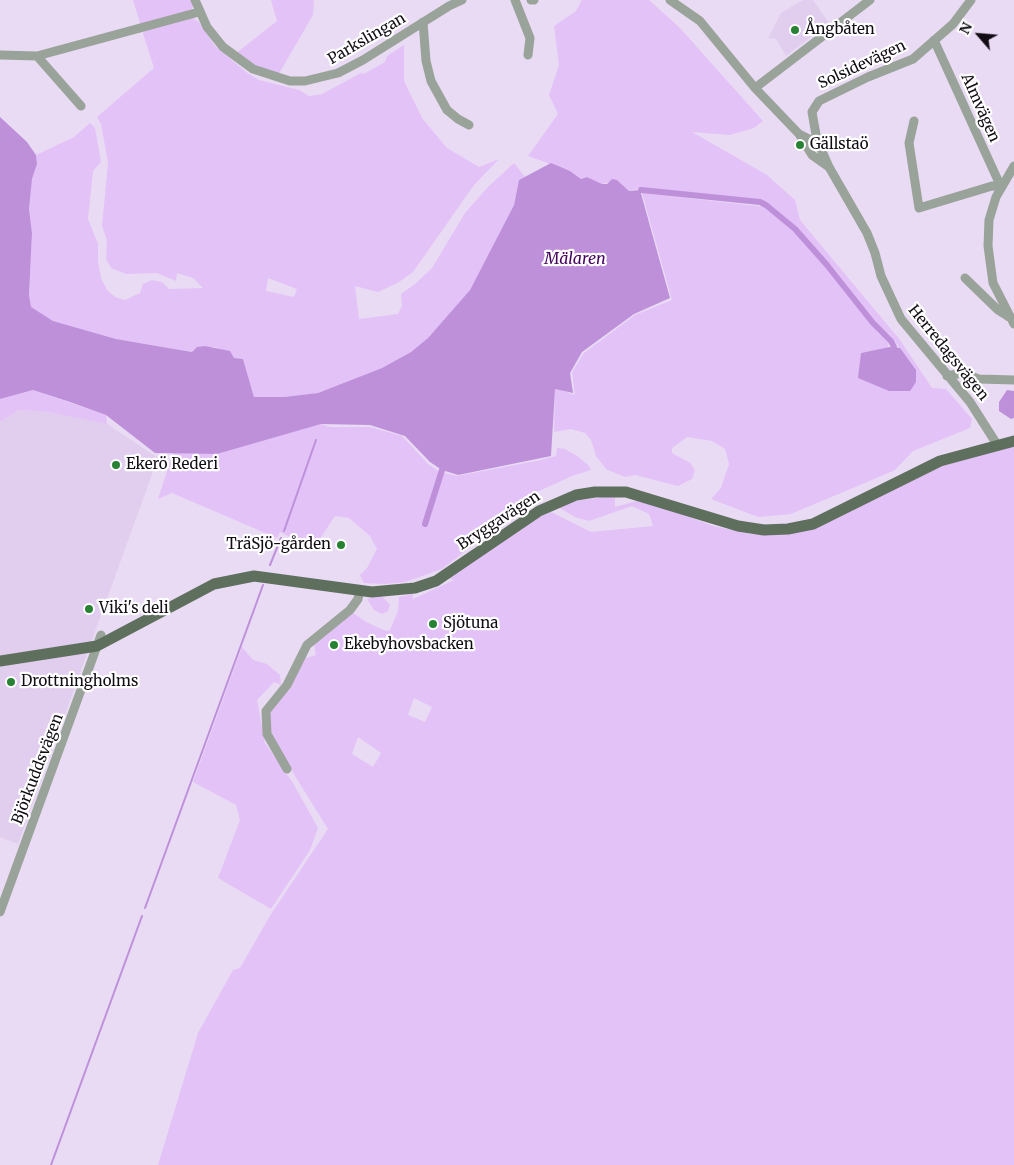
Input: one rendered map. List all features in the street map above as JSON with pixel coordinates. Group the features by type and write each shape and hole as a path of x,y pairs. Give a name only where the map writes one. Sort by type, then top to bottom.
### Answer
{"main road":[{"name":"Bryggavägen","path":"0,661 99,640 111,640 190,595 214,584 254,576 360,590 393,592 415,588 436,581 539,511 576,495 595,492 626,492 738,526 764,530 788,529 813,524 940,461 1014,441"}],"street":[{"name":"Parkslingan","path":"195,0 199,12 211,33 222,47 253,68 290,81 305,81 338,73 363,60 448,3 462,0"},
{"path":"515,0 530,38 528,55"},
{"name":"Herredagsvägen","path":"670,0 700,21 755,88 799,134 812,155 829,167"},
{"path":"755,88 870,0"},
{"name":"Solsidevägen","path":"818,146 812,112 819,101 868,77 912,59 953,24 971,0"},
{"path":"0,54 37,56 199,12"},
{"path":"422,22 426,60 431,81 447,110 458,119 470,125"},
{"name":"Almvägen","path":"934,40 1001,186"},
{"path":"37,56 81,106"},
{"path":"914,120 909,143 919,208 992,186 1001,186"},
{"name":"Herredagsvägen","path":"799,134 818,146 869,238 893,307 928,354 976,410 998,446"},
{"path":"1011,321 993,283 988,246 989,220 1001,186 1014,166"},
{"path":"965,278 1011,321"},
{"path":"947,376 962,373 978,379 1014,380"},
{"path":"287,769 267,734 266,711 287,685 308,645 350,610 358,600 360,590"},
{"name":"Björkuddsvägen","path":"0,912 99,640"}],"shaded area":[{"path":"133,0 194,1 192,10 141,26"},
{"path":"271,0 314,0 313,15 277,77 235,54 277,21"},
{"path":"582,0 649,0 680,28 763,121 754,128 730,135 692,132 767,175 795,200 800,220 900,340 932,388 946,389 972,419 970,428 913,451 895,470 791,514 758,517 711,499 721,488 729,464 725,449 712,441 687,437 672,448 672,453 690,463 695,470 692,479 678,486 635,475 625,477 615,473 606,469 596,456 591,440 585,433 571,429 554,432 555,388 575,395 572,372 584,353 635,315 672,300 642,193 766,207 797,235 832,273 878,333 889,341 888,347 861,353 916,371 891,336 878,325 836,271 799,230 768,203 757,199 641,188 629,191 617,180 602,184 587,177 581,179 570,171 528,156 558,114 549,95 559,65 554,26 576,11"},
{"name":"Ångbåten","path":"803,0 813,0 829,23 786,56 776,39 768,38 781,13"},
{"path":"191,17 199,22 215,46 246,72 259,80 299,90 309,96 322,94 361,73 364,74 385,62 387,56 404,45 404,81 422,118 447,148 479,167 499,159 474,185 413,272 399,282 378,292 355,286 359,319 398,314 402,306 401,294 432,268 465,213 488,187 514,163 525,177 519,180 514,205 470,290 428,338 411,352 382,368 318,393 284,397 254,397 243,359 234,358 231,354 215,347 197,347 193,352 116,339 53,321 30,307 32,233 29,209 32,179 37,164 36,155 74,137 90,123 95,128 101,162 93,171 88,219 98,244 101,278 107,290 115,297 125,300 140,293 143,284 152,280 162,282 169,289 203,288 193,278 177,273 176,281 157,273 126,274 111,268 106,259 107,240 102,226 108,163 101,124 97,117 154,68 142,30","holes":["268,278 297,289 294,297 266,291"]},
{"path":"33,390 106,415 107,424 48,412 19,410 0,422 0,399"},
{"path":"19,410 48,412 107,424 158,458 18,844 0,837 0,422"},
{"path":"320,424 330,427 370,427 402,436 428,464 440,472 457,476 556,456 557,448 565,449 577,456 591,470 572,476 524,498 505,512 477,542 442,569 405,582 384,584 364,583 360,575 367,568 377,549 370,536 349,518 335,516 313,549 280,532 277,538 172,493 158,499 173,453 217,454"},
{"path":"1014,443 1014,1165 158,1165 198,1033 233,970 240,968 271,914 328,829 269,734 268,711 303,659 316,655 314,644 351,614 355,614 366,622 386,631 390,630 398,611 399,597 413,594 413,599 454,580 450,579 456,572 538,517 551,512 591,532 653,526 649,514 632,506 589,521 575,517 558,507 573,501 615,496 615,507 636,501 668,509 713,526 751,534 776,535 940,465","holes":["414,698 432,707 425,722 408,715","358,737 381,753 373,767 352,754"]},
{"path":"382,596 390,605 388,611 382,614 374,610 367,599"},
{"path":"242,647 253,660 267,664 280,675 281,685 274,682 257,700 265,743 293,783 318,828 310,850 271,909 218,878 240,820 236,805 193,782"}],"water":[{"name":"Mälaren","path":"0,117 27,142 36,155 37,164 32,179 29,209 32,233 29,295 31,307 53,321 116,339 192,352 197,347 205,346 230,351 234,358 243,359 254,397 284,397 318,393 382,368 411,352 428,338 470,290 514,205 519,180 551,163 570,171 581,179 587,177 602,184 607,184 612,179 617,180 629,191 640,190 670,298 634,314 582,352 570,373 573,393 555,389 551,456 458,475 442,470 430,462 405,436 370,425 321,424 217,454 155,453 106,415 70,402 33,390 0,399"},
{"path":"889,347 900,348 916,370 916,382 910,391 889,391 858,378 861,353"},
{"path":"1007,390 1014,391 1014,418 1011,419 999,411 999,402"}],"waterway":[{"path":"641,190 760,202 766,205 795,229 827,265 873,323 891,341 894,347"},
{"path":"284,531 316,440"},
{"path":"425,524 442,470"},
{"path":"270,565 281,538"},
{"path":"145,908 263,585"},
{"path":"51,1165 142,916"}],"place":[{"name":"Ångbåten","path":"795,30"},
{"name":"Gällstaö","path":"800,145"},
{"name":"Ekerö Rederi","path":"116,465"},
{"name":"TräSjö-gården","path":"341,545"},
{"name":"Viki's deli","path":"89,609"},
{"name":"Sjötuna","path":"433,624"},
{"name":"Ekebyhovsbacken","path":"334,645"},
{"name":"Drottningholms","path":"11,682"}]}
